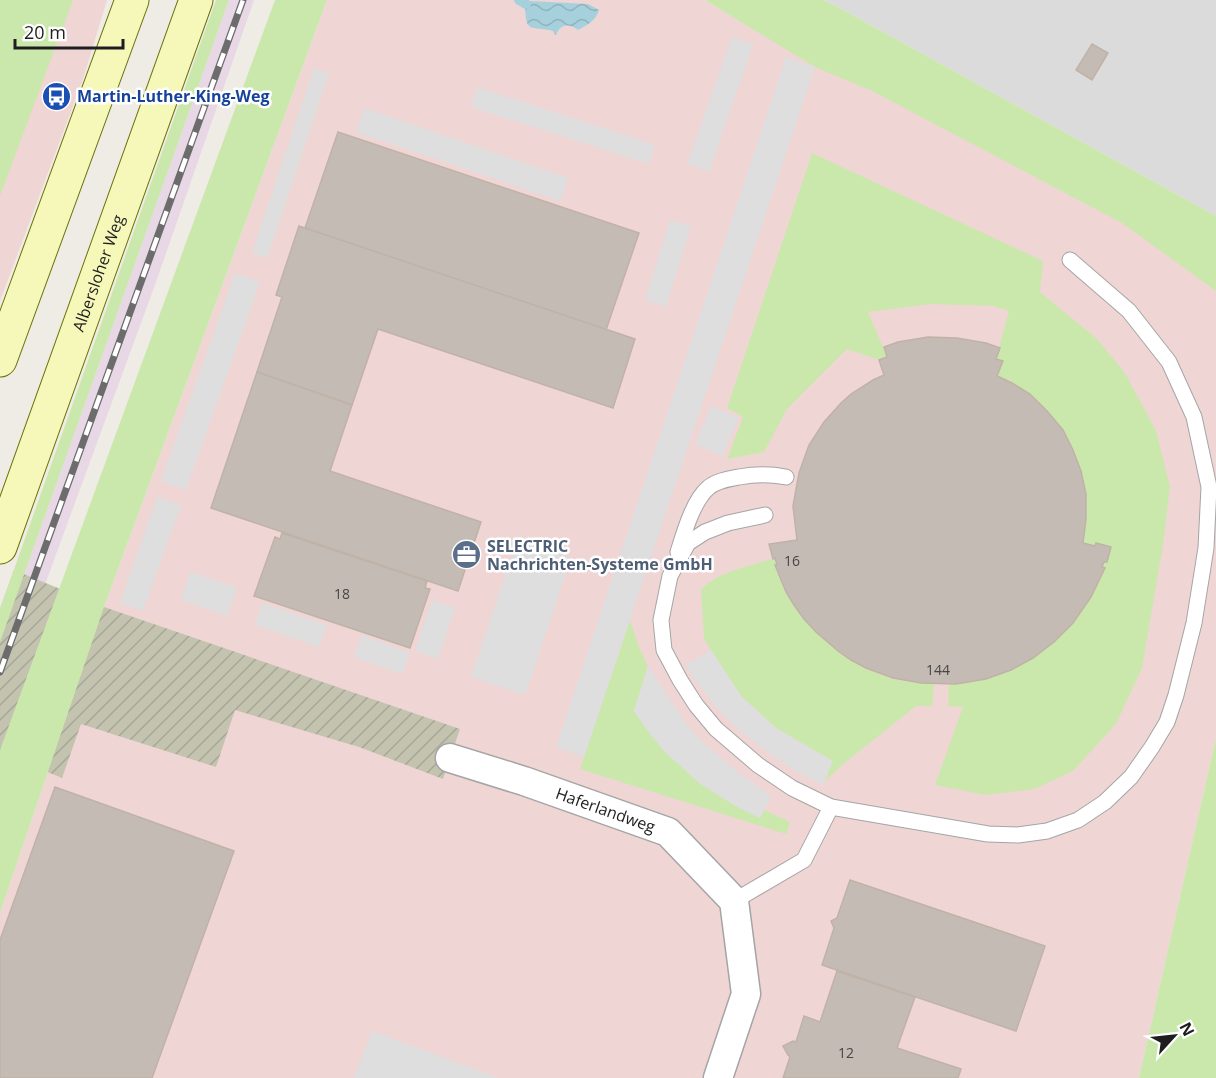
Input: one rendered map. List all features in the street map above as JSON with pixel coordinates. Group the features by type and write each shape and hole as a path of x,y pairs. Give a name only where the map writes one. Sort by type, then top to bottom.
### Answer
{"main road":[{"path":"0,360 132,0"},
{"name":"Albersloher Weg","path":"0,547 196,0"}],"street":[{"name":"Haferlandweg","path":"450,758 668,832 734,901"},
{"path":"718,1078 746,994 734,901"}],"lane":[{"path":"786,477 756,474 717,482 707,489 694,507 670,576 660,620 664,650 696,705 716,729 758,765 792,788 831,807 988,834 1018,835 1047,831 1078,820 1106,802 1131,777 1152,747 1167,722 1176,695 1194,623 1206,548 1209,487 1194,417 1169,362 1129,311 1070,260"},
{"path":"670,576 688,543 705,532 728,523 765,515"},
{"path":"734,901 804,860 831,807"}],"shaded area":[{"path":"0,0 107,0 83,79 0,301"},
{"path":"229,0 254,0 156,282 0,707 0,642"},
{"path":"327,0 705,0 735,18 1216,216 1216,738 1139,1078 0,1078 0,913 104,607"},
{"path":"823,0 1216,0 1216,216 838,7"},
{"path":"732,37 753,44 709,172 687,164"},
{"path":"786,57 815,67 584,757 556,747"},
{"path":"314,68 329,73 267,258 252,253"},
{"path":"477,87 655,145 649,164 471,107"},
{"path":"364,108 568,178 560,201 356,132"},
{"path":"670,220 691,226 666,307 645,300"},
{"path":"235,273 260,282 186,490 161,481"},
{"path":"711,406 739,418 722,456 695,444"},
{"path":"157,497 181,505 143,611 120,603"},
{"path":"517,540 571,558 525,695 471,677"},
{"path":"14,570 104,607 460,729 443,779 359,747 235,710 216,767 81,724 62,778 0,752 0,609"},
{"path":"190,572 237,588 227,616 181,600"},
{"path":"432,600 455,608 438,659 415,651"},
{"path":"262,603 327,625 319,647 255,625"},
{"path":"362,635 410,653 402,674 354,657"},
{"path":"711,650 741,696 776,728 833,761 823,785 774,757 739,730 719,710 694,679 686,665"},
{"path":"648,666 686,724 702,741 736,771 771,796 760,818 699,783 665,752 650,734 634,711"},
{"path":"372,1031 498,1078 354,1078"}],"green space":[{"path":"0,0 73,0 0,196"},
{"path":"216,0 229,0 0,642 0,609"},
{"path":"275,0 327,0 104,607 0,913 0,750"},
{"path":"705,0 823,0 1216,216 1216,291 1122,223 872,91 815,67"},
{"path":"812,153 1043,261 1040,292 1097,339 1125,373 1156,431 1170,487 1163,545 1142,668 1116,724 1073,771 1034,789 985,795 935,785 963,707 948,706 949,684 986,679 1006,672 1042,651 1058,638 1085,606 1105,568 1102,567 1104,562 1107,562 1096,543 1095,546 1083,543 1086,516 1085,491 1080,467 1070,444 1041,405 1021,389 997,376 1003,361 996,359 1009,311 994,306 931,304 868,312 887,357 879,360 847,349 787,409 764,452 727,459 743,417 727,408"},
{"path":"775,558 777,565 775,566 788,595 811,626 838,651 854,662 889,677 907,682 934,683 932,706 916,706 825,781 832,761 776,728 741,696 704,639 701,590 725,574"},
{"path":"630,620 648,666 634,711 665,752 719,796 760,818 764,810 790,822 786,834 580,769"},
{"path":"1216,738 1216,1078 1139,1078"}],"water":[{"path":"530,1 588,4 599,10 593,20 578,30 565,26 555,35 553,31 528,25 525,6"}],"building":[{"path":"1092,44 1108,53 1092,80 1076,70"},
{"path":"338,132 639,233 606,330 305,228"},
{"path":"299,226 635,339 613,408 378,329 352,405 257,372 282,297 276,295"},
{"path":"928,337 957,338 1000,348 996,359 1003,361 997,376 1030,394 1063,430 1073,450 1086,494 1083,543 1095,546 1096,543 1111,547 1107,562 1104,562 1102,567 1105,568 1091,597 1073,623 1054,642 1033,658 1011,670 986,679 956,684 921,683 893,678 866,668 838,651 816,632 794,605 786,592 769,544 797,540 793,506 799,473 809,445 824,422 851,394 884,375 879,360 887,357 884,347"},
{"path":"257,372 352,405 330,471 481,522 458,591 211,508"},
{"path":"282,533 427,581 425,588 430,589 410,648 254,596 275,537 280,539"},
{"path":"55,787 234,851 152,1078 0,1078 0,940"},
{"path":"850,880 1045,946 1016,1031 822,965 834,928 831,921 837,918"},
{"path":"837,971 915,997 897,1048 961,1069 958,1078 783,1078 790,1057 783,1046 793,1041 796,1042 804,1016 820,1022"}],"waterway":[{"path":"519,0 526,4"}],"railway":[{"path":"0,672 243,0"}],"place":[{"name":"Martin-Luther-King-Weg","path":"56,96"},
{"name":"SELECTRIC Nachrichten-Systeme GmbH","path":"466,555"}]}
